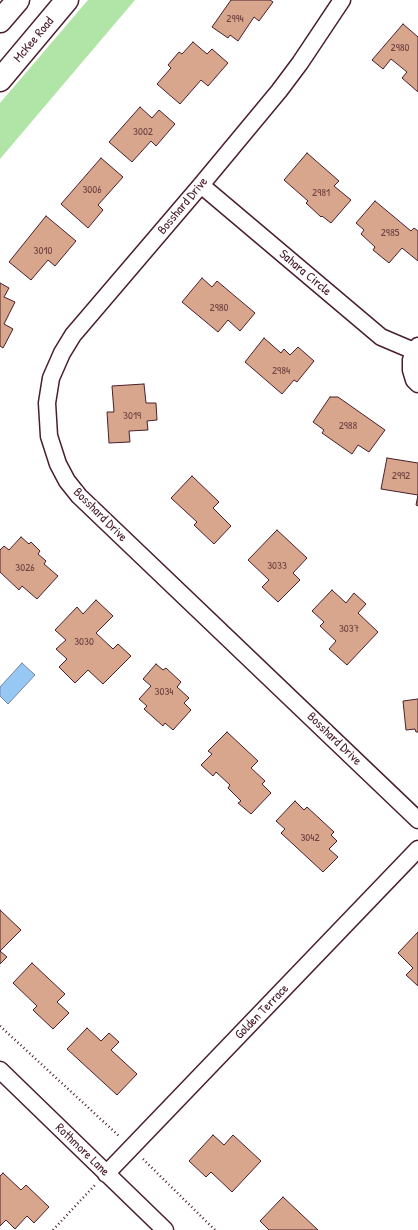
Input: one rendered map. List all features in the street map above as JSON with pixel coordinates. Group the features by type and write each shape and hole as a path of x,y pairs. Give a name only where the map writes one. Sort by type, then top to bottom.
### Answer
{"main road":[{"path":"0,21 18,0"},
{"name":"McKee Road","path":"0,80 67,0"}],"street":[{"name":"Bosshard Drive","path":"342,0 300,63 279,91 202,185 73,335 62,353 51,378 47,403 49,436 58,464 67,481 78,496 418,820"},
{"name":"Sahara Circle","path":"202,185 381,337 416,348 411,360 411,370 414,380 418,384"},
{"name":"Golden Terrace","path":"106,1174 418,849"},
{"name":"Rothmore Lane","path":"0,1070 165,1230"}],"path":[{"path":"0,1026 131,1148 215,1230"},
{"path":"53,1230 106,1174"}],"green space":[{"path":"88,0 135,0 0,159 0,103"}],"water":[{"path":"22,663 35,675 8,704 0,696 0,687"}],"building":[{"path":"231,0 270,0 273,2 259,21 254,17 238,41 230,35 228,38 212,27"},
{"path":"403,24 418,37 418,92 402,78 407,72 391,59 383,69 372,60"},
{"path":"193,42 207,54 212,49 228,63 208,86 201,80 180,104 157,84 171,68 168,65 179,52 182,54"},
{"path":"140,107 152,118 159,110 175,124 156,146 151,141 132,162 109,142"},
{"path":"307,153 339,181 334,186 351,200 331,223 322,216 321,217 306,203 308,201 284,180"},
{"path":"101,158 123,177 98,205 103,210 88,228 61,204"},
{"path":"375,201 411,231 414,228 418,231 418,261 402,248 389,263 373,250 375,247 361,234 364,230 356,223"},
{"path":"46,216 76,241 55,266 48,260 31,280 9,262"},
{"path":"202,278 212,287 217,281 255,313 240,331 228,320 218,332 182,302"},
{"path":"0,283 9,288 4,297 15,302 4,324 13,329 3,348 0,346"},
{"path":"264,338 281,353 284,349 290,355 298,347 314,361 297,382 294,380 282,394 245,362"},
{"path":"144,384 146,403 156,403 157,420 147,421 148,430 129,431 130,442 109,443 107,412 114,412 112,386"},
{"path":"330,397 338,397 385,430 369,452 358,445 352,454 322,433 324,430 313,422"},
{"path":"387,458 418,463 418,495 381,489"},
{"path":"192,476 219,502 213,508 231,526 214,544 194,525 197,522 171,498"},
{"path":"418,495 418,506 416,505"},
{"path":"277,530 307,558 293,573 300,580 278,602 262,587 269,580 248,560"},
{"path":"21,537 29,544 31,542 40,551 38,554 46,561 44,564 58,576 37,599 22,586 19,590 0,572 0,550 4,546 9,550"},
{"path":"332,590 346,603 354,593 366,604 358,613 378,632 347,665 329,649 336,641 320,626 324,622 312,611"},
{"path":"96,600 113,616 96,633 113,649 118,644 131,656 103,684 88,670 75,683 59,667 67,659 56,649 66,640 55,630 77,607 83,614"},
{"path":"156,664 163,670 166,668 181,682 177,687 189,698 184,703 191,710 173,730 165,723 163,726 144,709 147,706 139,699 151,686 143,679"},
{"path":"418,699 418,732 416,732 415,729 406,730 403,701"},
{"path":"227,732 258,761 251,768 265,781 262,784 271,793 251,814 238,803 241,801 228,788 230,785 216,772 213,776 201,765 212,754 208,751"},
{"path":"295,801 304,810 307,807 334,832 331,835 337,841 329,849 338,857 323,872 281,833 285,829 276,821"},
{"path":"0,910 21,930 0,951"},
{"path":"418,932 418,986 406,975 413,968 398,953"},
{"path":"0,951 7,957 0,964"},
{"path":"32,963 65,994 57,1002 69,1013 53,1029 33,1010 37,1006 13,983"},
{"path":"87,1028 101,1041 109,1033 119,1042 111,1050 137,1074 117,1095 67,1049"},
{"path":"213,1135 224,1145 233,1135 261,1161 232,1192 211,1172 206,1177 189,1161"},
{"path":"3,1173 21,1190 26,1185 49,1207 34,1223 27,1216 15,1229 6,1220 0,1226 0,1176"},
{"path":"283,1197 318,1230 269,1230 260,1221"}]}
